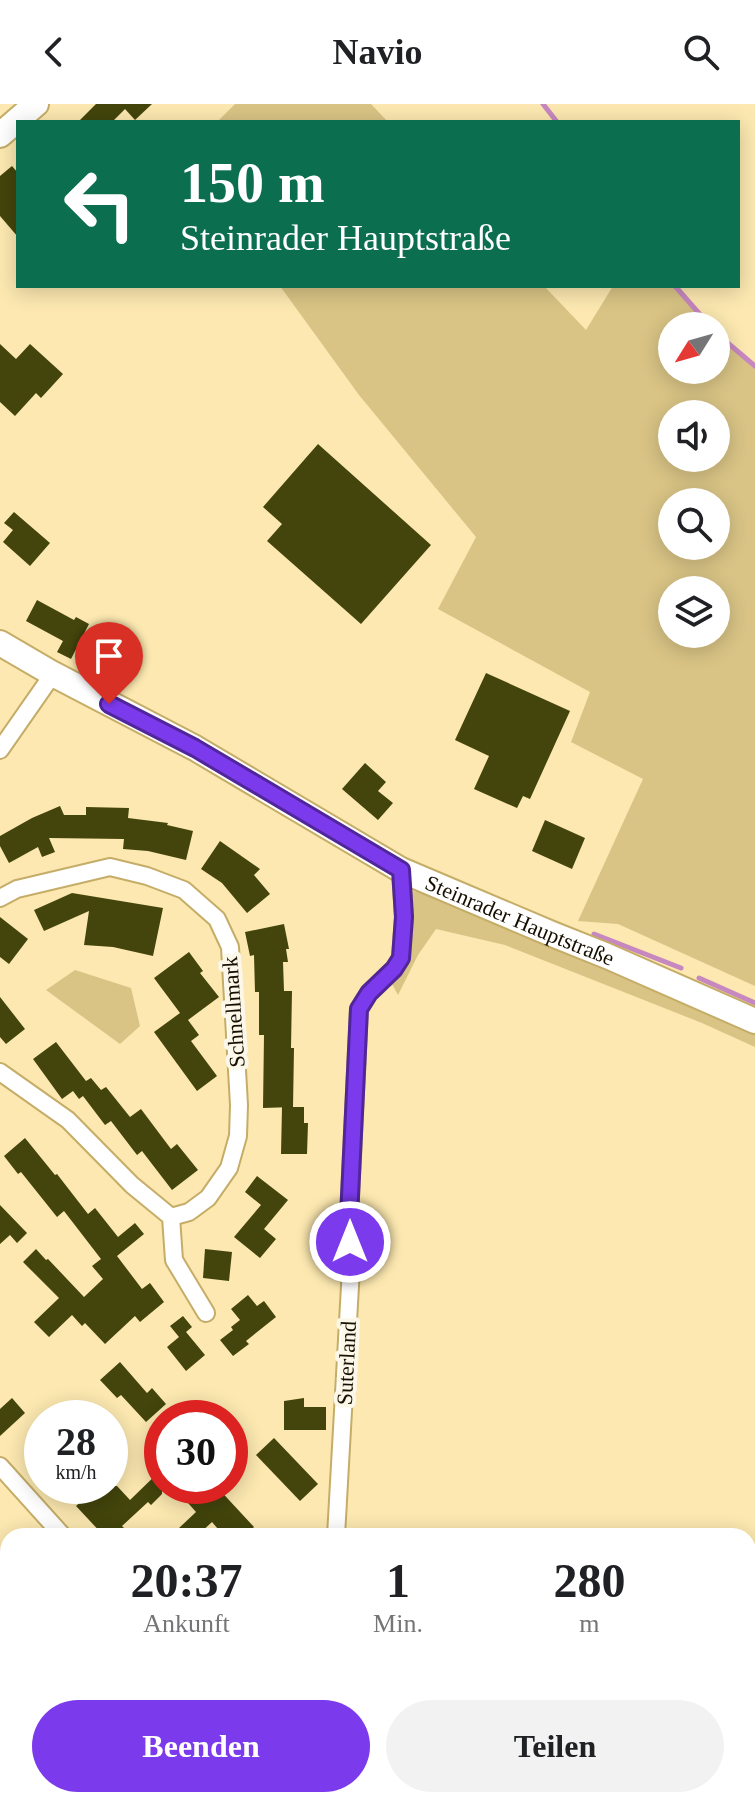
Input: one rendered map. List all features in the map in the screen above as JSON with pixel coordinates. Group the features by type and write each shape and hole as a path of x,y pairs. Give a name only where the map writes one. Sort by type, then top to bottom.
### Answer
{"main road":[{"path":"17,120 36,104"},
{"path":"0,135 16,121"},
{"name":"Steinrader Hauptstraße","path":"0,643 195,748 401,870 755,1021"}],"street":[{"path":"0,750 53,674"},
{"name":"Schnellmark","path":"0,898 17,889 110,867 184,890 217,919 230,947 238,1136 229,1168 208,1198 189,1212 171,1217"},
{"name":"Suterland","path":"336,1528 350,1282 349,1217 359,1009 369,993 401,958 404,917 401,870"},
{"path":"0,1072 68,1120 132,1185 171,1217 174,1260 206,1313"},
{"path":"0,1466 56,1528"}],"shaded area":[{"path":"235,104 371,104 386,120 219,120"},
{"path":"281,288 546,288 586,330 612,288 677,288 698,312 658,312 658,384 730,384 730,345 755,366 755,986 618,924 578,921 643,779 571,742 590,692 438,609 476,537 359,395"},
{"path":"411,891 542,939 755,1029 755,1047 505,945 436,929 418,955 398,995 392,984 404,963 406,894"},
{"path":"75,970 131,988 140,1026 120,1044 46,990"}],"building":[{"path":"96,104 152,104 135,120 125,109 114,120 80,120"},
{"path":"12,166 16,171 16,235 0,216 0,176"},
{"path":"0,344 16,359 30,344 63,374 41,398 36,393 15,416 0,402"},
{"path":"318,444 431,545 361,624 267,541 282,524 263,507"},
{"path":"14,512 50,543 30,566 3,542 13,530 4,523"},
{"path":"37,600 74,620 76,617 89,624 71,659 57,652 63,641 26,621"},
{"path":"486,673 570,711 530,799 523,796 517,808 474,789 489,756 455,740"},
{"path":"365,763 386,782 378,791 393,803 378,820 342,789"},
{"path":"60,806 64,815 86,815 86,807 129,808 128,818 168,823 193,831 186,860 123,849 124,839 49,838 55,852 42,857 38,847 9,863 0,846 0,836"},
{"path":"545,820 585,838 572,869 532,851"},
{"path":"220,841 260,869 254,875 270,894 247,913 222,883 201,869"},
{"path":"72,893 163,908 153,956 113,947 84,945 89,911 44,931 34,910"},
{"path":"0,917 28,939 9,964 0,957"},
{"path":"284,924 289,949 286,949 288,962 283,962 284,991 292,991 293,1107 263,1108 264,1035 259,1035 259,992 255,992 254,955 250,956 245,932"},
{"path":"189,952 203,971 200,973 219,997 188,1020 199,1035 191,1041 217,1076 197,1091 154,1032 180,1013 154,978"},
{"path":"0,997 25,1029 6,1044 0,1037"},
{"path":"56,1042 86,1081 91,1078 101,1090 106,1087 130,1117 141,1109 171,1149 177,1144 198,1170 172,1190 142,1151 137,1155 111,1121 105,1125 83,1096 79,1099 73,1091 62,1099 33,1059"},
{"path":"282,1107 304,1107 304,1123 308,1123 307,1154 281,1154"},
{"path":"25,1138 88,1214 95,1208 118,1237 135,1223 144,1234 117,1256 142,1289 150,1283 164,1302 140,1322 135,1316 105,1344 85,1323 82,1326 72,1315 49,1337 34,1322 59,1298 23,1262 36,1249 84,1297 103,1279 92,1266 101,1259 64,1211 57,1217 4,1156"},
{"path":"257,1176 288,1200 264,1229 276,1239 260,1258 234,1237 261,1205 245,1192"},
{"path":"0,1205 27,1233 17,1243 10,1235 0,1244"},
{"path":"205,1249 232,1252 229,1281 203,1278"},
{"path":"248,1295 257,1306 264,1301 276,1317 233,1356 220,1340 240,1320 231,1309"},
{"path":"183,1316 192,1327 186,1332 205,1355 186,1371 167,1347 179,1337 170,1326"},
{"path":"120,1362 147,1393 152,1388 162,1400 144,1400 144,1420 128,1400 121,1395 117,1398 100,1380"},
{"path":"12,1398 24,1414 0,1436 0,1409"},
{"path":"304,1398 304,1407 326,1407 326,1430 284,1430 284,1401"},
{"path":"274,1438 318,1484 300,1501 256,1455"},
{"path":"144,1486 146,1504 122,1526 124,1528 97,1528 76,1506 128,1504 128,1498 130,1500"},
{"path":"189,1504 233,1504 254,1527 217,1528 212,1522 206,1528 179,1528 196,1512"}],"waterway":[{"path":"543,104 555,120"},
{"path":"677,288 698,312"},
{"path":"730,345 755,366"},
{"path":"594,934 681,968"},
{"path":"699,978 755,1003"}],"route":[{"path":"109,704 195,748 401,870 404,917 401,958 369,993 359,1009 350,1242"}]}
